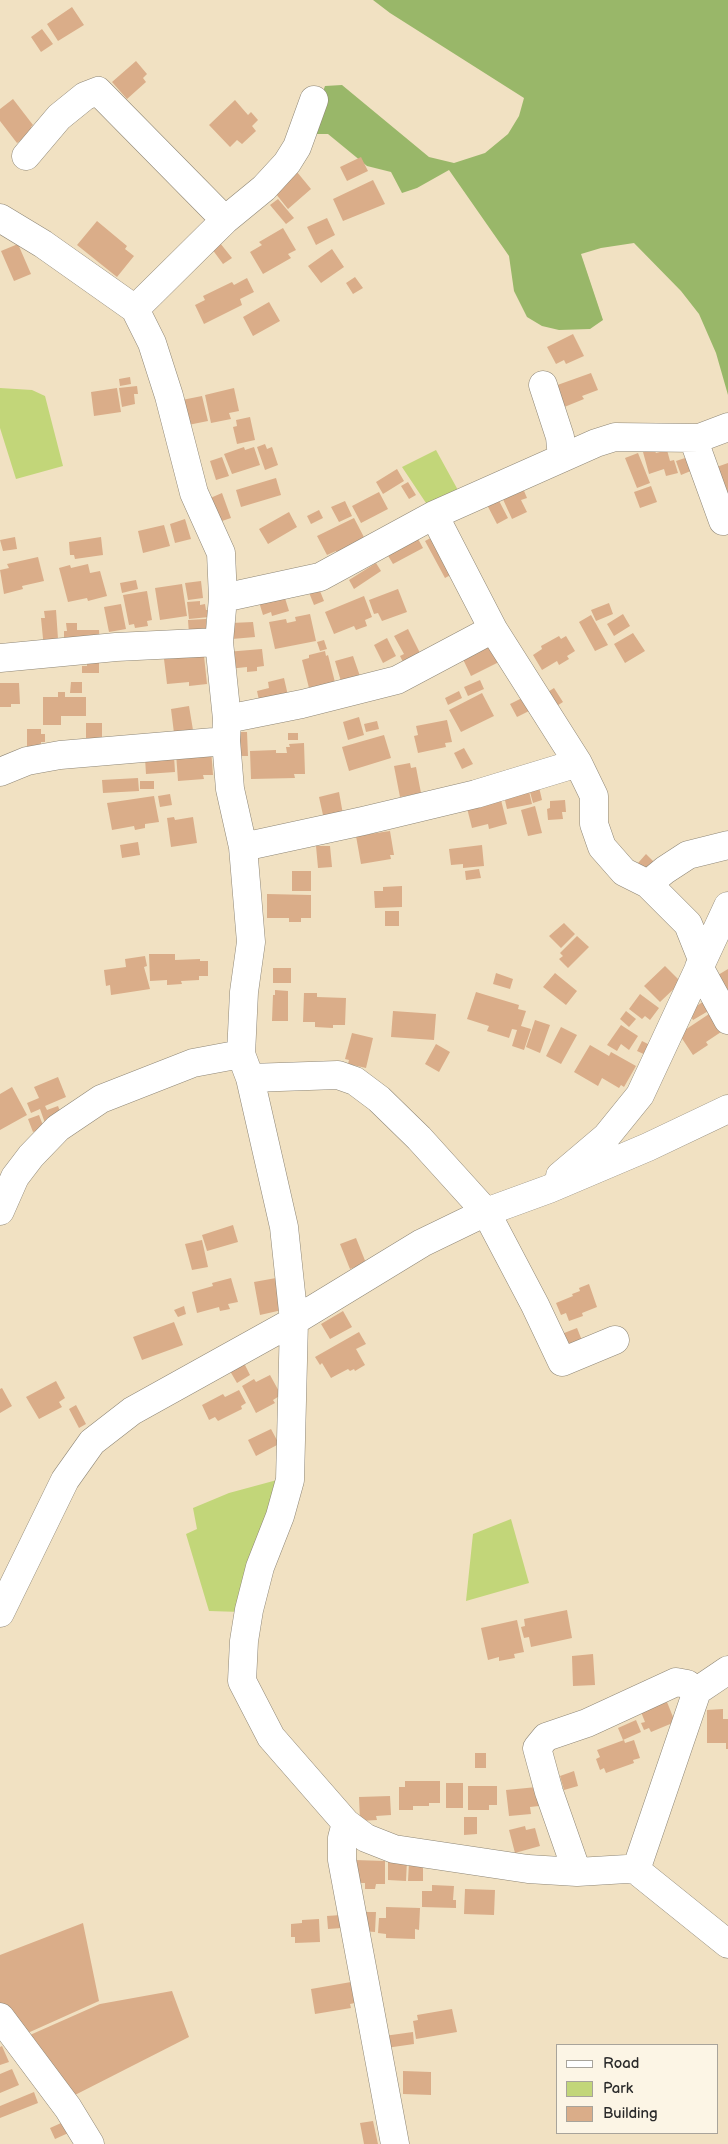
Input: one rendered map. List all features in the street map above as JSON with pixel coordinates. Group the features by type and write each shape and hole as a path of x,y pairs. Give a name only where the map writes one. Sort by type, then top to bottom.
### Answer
{"street":[{"path":"26,156 59,117 85,96 98,91 225,220"},
{"path":"135,309 225,220 264,188 287,163 297,147 314,100"},
{"path":"0,218 43,244 135,309 152,343 169,396 194,493 221,553 223,598 219,642 230,789 243,847 251,942 244,992 246,1066 284,1226 294,1321 290,1480 280,1516 260,1568 249,1610 244,1641 242,1681 271,1737 346,1823 366,1838 394,1848 528,1869 576,1872 636,1870 728,1944"},
{"path":"543,386 560,437 562,458"},
{"path":"223,598 320,577 434,516 596,443 616,437 700,438 728,427"},
{"path":"693,438 724,520"},
{"path":"434,516 493,629 578,763 594,796 594,824 602,847 624,872 648,884 688,924 700,963 728,1020"},
{"path":"0,772 26,761 227,730 302,704 397,680 493,629"},
{"path":"0,658 116,647 219,642"},
{"path":"243,847 363,822 466,796 578,763"},
{"path":"648,884 688,855 728,845"},
{"path":"549,1189 567,1169 606,1137 640,1095 728,906"},
{"path":"0,1211 15,1177 31,1156 58,1128 101,1099 193,1063 338,1074 355,1081 379,1099 419,1138 486,1212 562,1362 615,1340"},
{"path":"0,1613 65,1480 92,1442 132,1411 294,1321 422,1243 486,1212 549,1189 648,1147 728,1109"},
{"path":"636,1870 697,1691 728,1670"},
{"path":"576,1872 549,1792 537,1748 546,1737 587,1723 676,1682 687,1684 697,1691"},
{"path":"346,1823 342,1838 342,1860 395,2144"},
{"path":"0,2017 68,2108 90,2144"}],"green space":[{"path":"373,0 728,0 728,395 716,353 699,314 681,291 634,243 601,248 581,254 603,320 590,329 559,330 542,326 527,317 514,291 509,256 449,170 417,188 402,193 391,172 367,166 328,134 314,134 318,105 325,86 342,85 429,157 454,163 485,153 508,134 519,116 524,98 390,13"},
{"path":"0,388 32,390 45,396 63,466 16,479 0,428"},
{"path":"436,450 459,492 428,506 402,467"},
{"path":"277,1480 241,1612 209,1611 186,1534 197,1529 193,1508 229,1493"},
{"path":"511,1519 529,1583 466,1601 473,1534"}],"building":[{"path":"72,7 84,25 58,41 47,24"},
{"path":"42,29 53,44 41,52 31,37"},
{"path":"136,61 147,74 143,78 146,82 127,99 112,82"},
{"path":"13,99 33,125 31,127 33,131 17,143 0,121 0,109"},
{"path":"235,100 248,115 251,112 258,120 252,126 256,131 242,144 237,140 230,147 209,125"},
{"path":"361,157 368,171 347,181 340,167"},
{"path":"297,172 311,189 288,209 276,194 280,191 278,187"},
{"path":"373,180 385,204 343,221 333,199"},
{"path":"278,199 294,218 286,224 270,205"},
{"path":"327,218 335,235 316,245 307,227"},
{"path":"97,221 127,246 125,249 134,256 117,277 77,245"},
{"path":"283,228 296,250 288,254 291,258 263,274 250,252 262,245 259,242"},
{"path":"220,243 232,258 223,264 212,249"},
{"path":"18,244 31,274 14,281 1,251"},
{"path":"332,249 344,267 321,283 308,266"},
{"path":"355,277 363,288 353,294 346,283"},
{"path":"247,278 254,292 240,299 242,305 204,324 195,305 205,300 203,296 232,282 234,285"},
{"path":"269,302 280,321 253,336 243,317"},
{"path":"573,334 584,356 566,364 564,360 556,364 547,347"},
{"path":"591,373 598,390 582,396 584,399 557,410 549,388"},
{"path":"130,377 131,384 120,386 119,379"},
{"path":"137,386 138,394 134,394 135,404 122,407 119,388"},
{"path":"117,388 121,412 94,416 91,392"},
{"path":"234,388 239,411 229,413 231,419 211,423 205,395"},
{"path":"202,396 208,421 188,425 182,400"},
{"path":"250,417 255,440 237,444 233,427 237,426 236,420"},
{"path":"265,444 267,449 272,447 278,465 265,470 257,447"},
{"path":"244,447 245,450 254,447 260,465 232,474 224,454"},
{"path":"654,449 656,453 667,450 670,461 674,460 678,473 666,476 664,469 649,474 643,452"},
{"path":"638,453 650,483 637,488 625,458"},
{"path":"222,457 229,476 216,480 210,461"},
{"path":"688,457 693,470 681,475 676,461"},
{"path":"728,463 728,493 721,496 711,469"},
{"path":"397,469 404,481 383,494 376,482"},
{"path":"276,478 281,495 241,507 236,490"},
{"path":"408,482 416,495 409,499 401,486"},
{"path":"522,486 527,498 521,500 527,512 512,519 501,495"},
{"path":"651,486 657,502 640,508 634,492"},
{"path":"379,492 388,509 361,523 352,506"},
{"path":"222,493 231,518 216,523 208,499"},
{"path":"496,495 508,518 497,524 485,501"},
{"path":"345,501 352,516 339,522 331,507"},
{"path":"319,510 323,518 311,524 307,516"},
{"path":"289,512 297,527 268,544 259,529"},
{"path":"354,518 367,543 339,556 336,551 327,555 317,536"},
{"path":"185,519 191,539 175,543 170,524"},
{"path":"164,525 170,546 143,553 138,531"},
{"path":"436,535 456,572 445,578 425,541"},
{"path":"15,537 17,549 3,551 0,540"},
{"path":"101,537 103,555 75,559 74,555 70,555 69,542"},
{"path":"417,537 423,548 393,564 387,554"},
{"path":"38,557 44,581 22,586 23,589 4,594 0,570 9,568 7,564"},
{"path":"376,563 381,571 354,589 349,580"},
{"path":"88,564 90,573 100,571 107,596 88,601 87,598 68,602 59,568 70,565 71,568"},
{"path":"136,580 138,589 122,593 120,583"},
{"path":"201,581 203,598 188,600 185,583"},
{"path":"182,584 187,616 160,620 155,588"},
{"path":"318,586 324,601 314,605 308,590"},
{"path":"398,589 407,612 382,621 378,613 374,614 369,600"},
{"path":"147,591 152,620 147,621 148,626 135,628 134,624 129,625 123,595"},
{"path":"284,595 289,611 272,616 271,612 263,615 259,602"},
{"path":"364,596 372,617 365,620 367,626 356,630 354,626 334,634 325,612"},
{"path":"200,601 200,605 205,604 209,617 189,619 187,602"},
{"path":"609,603 613,614 596,621 591,610"},
{"path":"121,604 126,629 109,632 104,607"},
{"path":"56,610 58,639 62,638 62,647 44,649 41,618 45,618 44,611"},
{"path":"310,614 316,641 275,649 269,622 286,619 287,623 296,621 295,617"},
{"path":"623,614 630,626 614,636 607,624"},
{"path":"591,615 608,645 595,651 579,622"},
{"path":"206,619 208,633 189,634 188,620"},
{"path":"253,622 255,637 232,639 231,623"},
{"path":"66,623 77,623 77,630 99,630 100,644 64,645 64,631 67,631"},
{"path":"408,629 423,659 406,668 400,656 404,654 394,636"},
{"path":"633,633 645,651 625,663 614,644"},
{"path":"559,636 561,639 566,636 575,651 567,656 569,659 559,665 557,661 542,670 533,655 542,649 541,646"},
{"path":"387,638 396,656 383,663 374,645"},
{"path":"490,639 501,661 471,676 460,653"},
{"path":"324,640 327,649 320,651 317,642"},
{"path":"262,649 264,666 257,667 257,671 247,672 247,667 228,669 226,652"},
{"path":"325,651 326,656 328,655 337,690 317,695 315,686 309,688 302,660 309,658 309,655"},
{"path":"204,656 207,684 189,686 189,682 167,684 164,659"},
{"path":"353,656 362,682 343,688 335,661"},
{"path":"87,663 99,663 99,673 82,673 82,666 87,666"},
{"path":"284,678 289,700 260,705 257,691 269,688 268,682"},
{"path":"480,680 484,689 468,696 464,687"},
{"path":"71,682 82,682 82,693 70,693"},
{"path":"0,683 19,683 20,704 11,704 11,707 0,707"},
{"path":"554,688 563,702 552,709 543,695"},
{"path":"459,691 462,698 448,705 445,698"},
{"path":"58,692 65,692 65,697 86,697 86,716 61,716 61,725 43,725 43,697 58,697"},
{"path":"482,693 494,716 461,732 449,710"},
{"path":"522,698 529,711 517,717 510,704"},
{"path":"189,706 193,730 174,733 171,709"},
{"path":"359,717 364,735 348,740 343,722"},
{"path":"447,720 452,742 445,743 446,747 418,753 414,736 418,735 416,726"},
{"path":"377,721 379,729 366,732 364,724"},
{"path":"86,723 102,723 102,738 86,738"},
{"path":"27,729 41,729 41,734 45,734 45,742 41,742 41,750 27,750"},
{"path":"233,732 247,732 248,756 234,756"},
{"path":"288,733 298,733 298,740 288,740"},
{"path":"384,735 391,758 349,771 342,747"},
{"path":"304,743 305,774 294,774 295,778 251,779 250,751 276,750 276,753 287,753 286,747 290,747 289,744"},
{"path":"464,748 473,764 462,769 454,753"},
{"path":"211,749 213,775 203,775 204,779 178,781 176,753"},
{"path":"174,756 175,772 146,774 145,758"},
{"path":"410,763 411,768 416,767 421,793 400,797 394,766"},
{"path":"138,778 139,791 103,793 102,780"},
{"path":"140,781 154,781 154,789 140,789"},
{"path":"539,787 542,800 533,803 530,792"},
{"path":"529,791 532,804 507,809 504,796"},
{"path":"339,792 344,820 325,824 319,797"},
{"path":"170,794 172,805 160,807 158,796"},
{"path":"154,796 159,822 145,824 145,828 135,830 134,826 112,830 107,803"},
{"path":"501,800 507,824 489,829 488,824 472,828 467,808"},
{"path":"565,800 566,812 562,812 563,819 548,820 547,809 550,808 550,801"},
{"path":"535,806 542,833 528,836 521,810"},
{"path":"174,817 175,820 193,817 197,843 171,847 167,818"},
{"path":"390,831 394,855 390,855 391,859 361,864 356,836"},
{"path":"138,842 140,855 122,858 120,845"},
{"path":"482,845 484,866 463,868 463,864 451,865 449,849"},
{"path":"316,846 330,846 332,867 318,868"},
{"path":"646,854 654,862 658,858 662,862 649,874 638,863"},
{"path":"479,869 481,878 466,880 465,871"},
{"path":"292,871 311,871 311,891 292,891"},
{"path":"402,886 402,907 375,908 374,891 383,891 383,887"},
{"path":"267,894 311,895 311,918 301,918 301,922 289,922 289,918 267,918"},
{"path":"385,911 399,911 399,926 385,926"},
{"path":"564,923 575,934 561,948 549,936"},
{"path":"577,936 589,947 568,968 559,959 563,956 560,953"},
{"path":"149,954 175,954 175,960 200,959 200,961 208,961 208,976 199,976 199,980 181,981 182,984 167,985 167,980 150,981"},
{"path":"145,956 147,966 144,967 150,989 111,995 110,985 106,986 104,970 126,967 125,959"},
{"path":"665,966 681,982 660,1002 644,986"},
{"path":"273,968 291,968 291,983 273,983"},
{"path":"728,969 728,1009 713,978"},
{"path":"496,973 513,979 510,989 493,984"},
{"path":"555,973 577,991 566,1005 543,987"},
{"path":"275,990 288,991 288,1021 272,1021 273,995 275,995"},
{"path":"476,992 519,1005 518,1009 526,1011 521,1026 531,1029 524,1050 512,1046 517,1030 512,1029 509,1038 487,1031 489,1026 467,1019"},
{"path":"304,993 317,993 317,997 346,998 345,1025 333,1025 333,1028 315,1027 315,1022 303,1022"},
{"path":"640,994 659,1008 650,1020 645,1016 642,1019 629,1009"},
{"path":"704,1001 710,1010 693,1020 688,1012"},
{"path":"393,1011 436,1014 434,1040 391,1037"},
{"path":"626,1011 636,1019 629,1027 620,1019"},
{"path":"709,1014 724,1030 706,1042 708,1045 693,1055 679,1034"},
{"path":"535,1020 550,1025 540,1053 526,1047"},
{"path":"621,1025 638,1036 629,1050 621,1044 617,1051 607,1045"},
{"path":"561,1027 577,1035 561,1064 546,1056"},
{"path":"352,1033 373,1038 366,1068 348,1064 349,1060 345,1059"},
{"path":"642,1041 652,1046 648,1056 637,1051"},
{"path":"436,1044 450,1052 439,1072 425,1064"},
{"path":"590,1045 609,1056 611,1052 636,1066 624,1087 621,1085 619,1088 602,1078 598,1086 574,1072"},
{"path":"58,1077 66,1097 45,1106 47,1110 58,1106 63,1119 46,1126 40,1109 31,1113 27,1103 39,1098 34,1087"},
{"path":"12,1087 27,1115 0,1130 0,1094"},
{"path":"39,1115 44,1128 33,1132 28,1119"},
{"path":"233,1225 238,1242 207,1251 202,1235"},
{"path":"356,1238 366,1263 350,1269 340,1244"},
{"path":"202,1240 208,1267 192,1270 185,1244"},
{"path":"231,1278 238,1302 228,1304 230,1309 220,1311 219,1307 197,1313 192,1292 213,1286 212,1283"},
{"path":"276,1278 282,1310 260,1315 254,1282"},
{"path":"589,1284 597,1307 582,1313 583,1316 569,1321 566,1313 561,1315 556,1303 573,1296 572,1294 580,1291 579,1288"},
{"path":"184,1306 186,1314 178,1317 174,1310"},
{"path":"343,1311 352,1327 330,1339 321,1324"},
{"path":"174,1322 183,1345 142,1360 133,1337"},
{"path":"577,1328 583,1343 565,1350 559,1335"},
{"path":"359,1332 366,1344 356,1349 365,1365 355,1371 354,1369 350,1371 348,1369 331,1378 322,1363 320,1365 315,1357"},
{"path":"244,1363 250,1375 237,1383 230,1371"},
{"path":"270,1375 281,1395 273,1400 275,1403 256,1413 242,1386 254,1379 256,1382"},
{"path":"56,1381 65,1398 59,1402 62,1407 39,1419 26,1397"},
{"path":"2,1388 12,1406 0,1413 0,1389"},
{"path":"239,1390 246,1403 241,1406 242,1409 218,1421 215,1417 209,1420 202,1405 223,1394 225,1397"},
{"path":"76,1405 86,1424 79,1428 69,1409"},
{"path":"271,1429 279,1444 256,1456 248,1440"},
{"path":"567,1610 572,1638 531,1647 529,1637 524,1638 521,1627 525,1626 524,1619"},
{"path":"517,1620 524,1652 514,1654 515,1658 499,1661 499,1657 488,1660 481,1628"},
{"path":"593,1654 595,1685 573,1686 572,1656"},
{"path":"667,1702 675,1722 651,1732 649,1728 644,1730 641,1723 645,1722 641,1712"},
{"path":"723,1709 723,1719 728,1719 728,1749 726,1749 726,1743 707,1743 707,1710"},
{"path":"636,1720 641,1732 623,1740 618,1728"},
{"path":"624,1740 625,1743 634,1740 640,1758 633,1760 634,1763 606,1773 604,1768 600,1770 596,1759 600,1757 597,1750"},
{"path":"475,1753 486,1753 486,1768 475,1768"},
{"path":"574,1771 578,1786 564,1790 560,1776"},
{"path":"405,1781 440,1781 440,1803 429,1803 429,1806 413,1806 413,1810 399,1810 399,1787 405,1787"},
{"path":"446,1783 463,1783 463,1808 446,1808"},
{"path":"468,1786 497,1786 497,1805 489,1805 489,1810 468,1810"},
{"path":"537,1787 539,1806 530,1807 531,1814 509,1816 506,1790"},
{"path":"390,1796 391,1815 376,1816 377,1820 360,1821 359,1797"},
{"path":"464,1817 477,1817 477,1834 464,1835"},
{"path":"525,1826 526,1830 535,1828 540,1846 515,1853 509,1830"},
{"path":"388,1859 407,1860 406,1881 388,1880"},
{"path":"355,1860 385,1861 385,1884 376,1884 375,1889 365,1889 365,1883 355,1883"},
{"path":"409,1862 423,1863 423,1881 408,1881"},
{"path":"432,1885 454,1886 453,1900 456,1900 456,1908 422,1907 422,1891 432,1891"},
{"path":"465,1889 495,1890 494,1915 464,1914"},
{"path":"386,1907 420,1908 419,1930 415,1929 415,1939 386,1938 386,1934 378,1933 379,1918 386,1918"},
{"path":"362,1912 376,1912 375,1932 362,1931"},
{"path":"341,1915 342,1928 328,1929 327,1916"},
{"path":"319,1919 320,1942 295,1943 295,1937 291,1937 291,1924 302,1923 302,1920"},
{"path":"83,1923 99,2001 21,2036 0,2009 0,1955"},
{"path":"351,1982 355,2003 350,2004 351,2008 315,2014 311,1989"},
{"path":"172,1991 189,2037 73,2096 30,2035 100,2004"},
{"path":"452,2009 457,2032 416,2039 413,2021 418,2020 417,2015"},
{"path":"413,2032 414,2044 386,2048 384,2036"},
{"path":"2,2046 9,2062 0,2065 0,2047"},
{"path":"12,2069 19,2085 0,2093 0,2074"},
{"path":"403,2071 431,2072 431,2095 403,2094"},
{"path":"34,2092 38,2103 0,2118 0,2106"},
{"path":"70,2119 75,2130 55,2139 50,2128"},
{"path":"373,2121 378,2144 364,2144 360,2123"}]}
